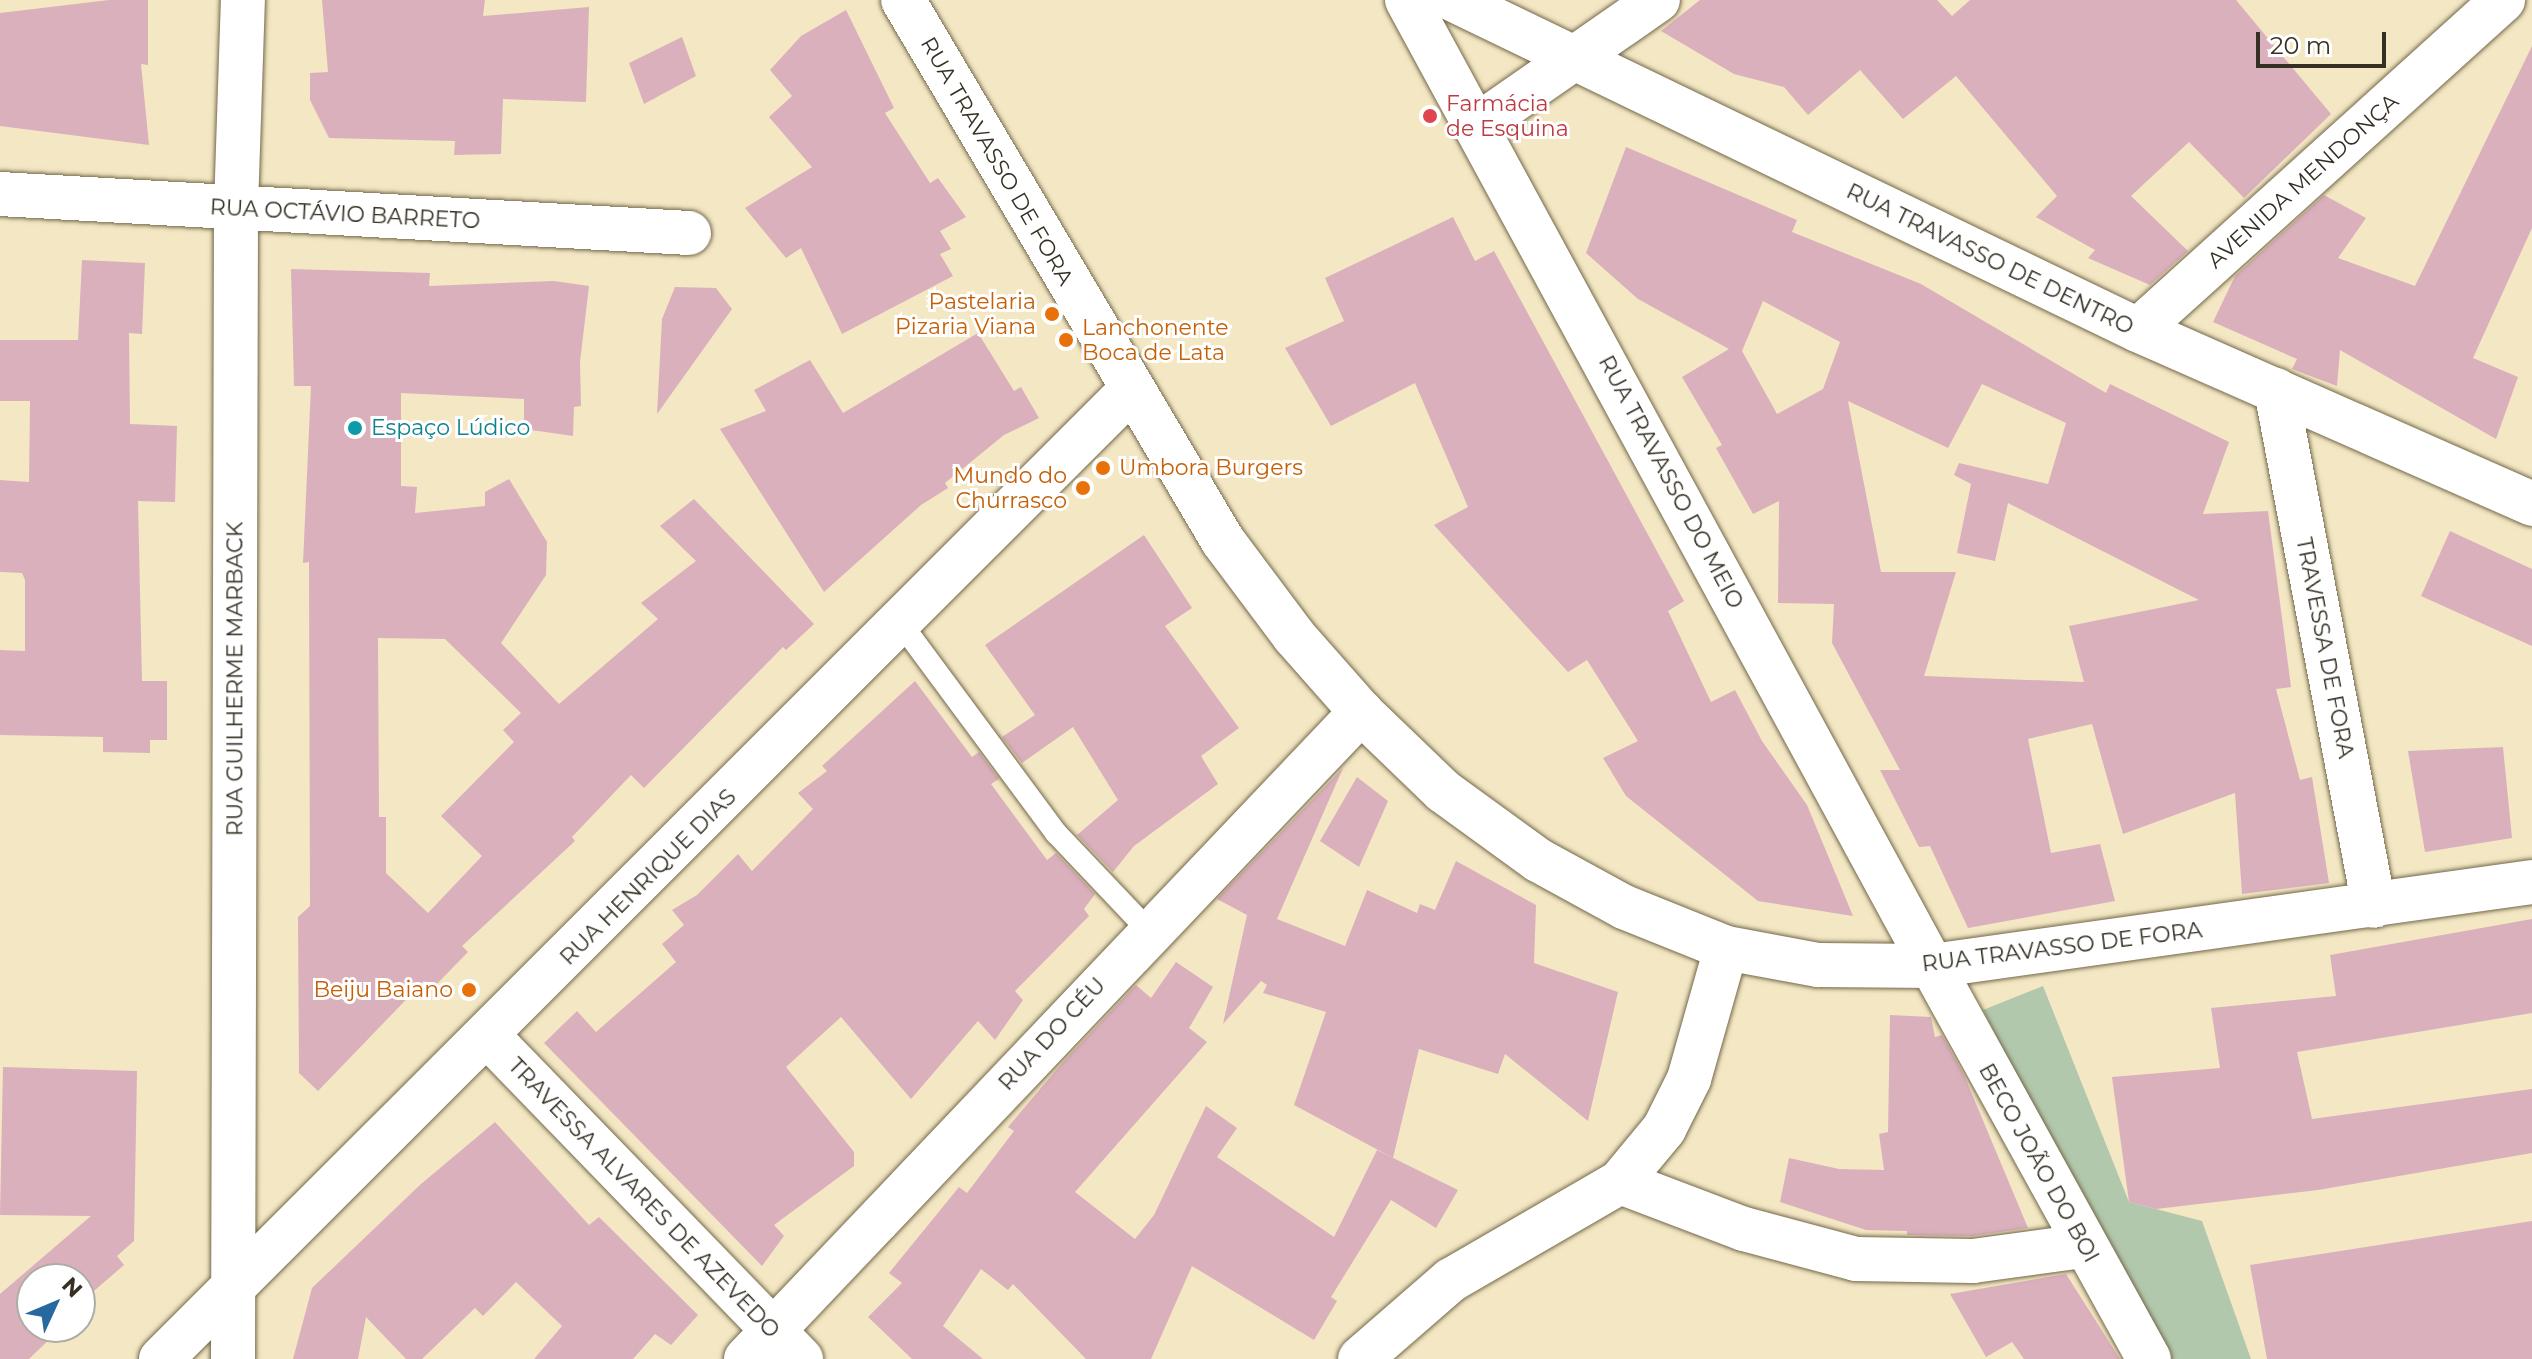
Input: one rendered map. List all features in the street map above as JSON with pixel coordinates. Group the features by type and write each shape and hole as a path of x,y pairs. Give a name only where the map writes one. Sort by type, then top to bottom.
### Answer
{"street":[{"name":"RUA GUILHERME MARBACK","path":"233,1359 236,208 243,0"},
{"name":"RUA TRAVASSO DE FORA","path":"903,0 1223,541 1294,636 1361,712 1443,791 1538,860 1624,907 1726,948 1818,965 1932,966 2532,882"},
{"name":"RUA TRAVASSO DO MEIO","path":"1407,0 1478,125 1932,966"},
{"name":"RUA TRAVASSO DE DENTRO","path":"1454,0 2138,330 2532,504"},
{"path":"1478,125 1658,0"},
{"name":"AVENIDA MENDONÇA","path":"2138,330 2503,0"},
{"name":"RUA OCTÁVIO BARRETO","path":"0,194 689,233"},
{"name":"RUA HENRIQUE DIAS","path":"161,1359 902,625 1131,390"},
{"name":"TRAVESSA DE FORA","path":"2276,390 2374,906"},
{"name":"RUA DO CÉU","path":"773,1350 1149,931 1361,712"},
{"path":"1360,1359 1451,1280 1620,1182 1664,1129 1689,1079 1726,948"},
{"name":"BECO JOÃO DO BOI","path":"1932,966 2083,1246 2149,1359"},
{"name":"TRAVESSA ALVARES DE AZEVEDO","path":"488,1036 773,1350"},
{"path":"1620,1182 1744,1229 1856,1259 1973,1261 2083,1246"}],"lane":[{"path":"902,625 1056,833 1149,931"}],"green space":[{"path":"2043,986 2129,1202 2202,1221 2251,1359 2171,1359 2103,1243 1983,1010"}],"building":[{"path":"109,0 148,0 148,65 141,64 149,145 0,126 0,13"},
{"path":"322,0 485,0 483,16 589,7 586,102 503,99 501,154 454,155 455,141 329,138 310,100 310,73 328,72"},
{"path":"1700,0 1937,0 1952,16 1970,0 2236,0 2331,114 2244,198 2189,142 2131,196 2188,251 2150,285 2088,258 2095,250 2036,217 2057,196 1956,76 1903,119 1860,70 1808,115 1784,87 1734,74 1661,31"},
{"path":"846,10 894,108 885,113 930,183 938,178 966,217 940,231 951,249 940,254 953,276 842,334 801,248 786,258 745,208 812,167 769,117 792,96 770,70 801,36"},
{"path":"682,37 696,76 644,104 629,63"},
{"path":"2532,46 2532,228 2473,358 2518,377 2496,439 2340,350 2337,386 2292,369 2297,359 2213,322 2235,276 2324,195 2366,218 2338,258 2415,286"},
{"path":"1626,147 1797,220 1792,232 1921,284 2106,393 2110,384 2229,442 2203,514 2268,511 2291,687 2276,689 2300,780 2312,777 2329,883 2242,894 2235,793 2123,834 2092,724 2028,739 2051,853 2100,844 2115,901 1968,928 1930,846 1919,847 1880,770 1900,770 1832,643 1834,604 1778,603 1779,501 1753,514 1716,448 1722,445 1682,377 1729,349 1638,299 1586,253","holes":["1763,301 1840,342 1823,389 1777,414 1742,351","1982,384 2066,423 2048,484 1959,463 1954,475 1971,484 1957,553 1995,561 2008,503 2199,600 2069,626 2084,682 1924,676 1956,572 1881,572 1848,401 1948,448"]},
{"path":"1453,217 1475,261 1494,251 1684,601 1668,611 1711,702 1735,690 1762,741 1807,805 1853,916 1758,901 1626,796 1603,758 1638,741 1587,660 1568,672 1434,525 1468,507 1415,383 1331,426 1285,348 1344,321 1325,278"},
{"path":"82,260 145,263 142,334 129,333 130,424 177,426 175,502 138,501 142,681 167,681 167,740 150,740 150,753 103,752 103,737 0,735 0,650 25,651 25,580 22,573 0,572 0,480 29,482 30,401 0,401 0,340 78,340"},
{"path":"291,269 430,273 429,286 554,281 589,286 580,362 581,406 574,407 573,436 524,429 524,399 401,393 401,486 417,487 415,513 485,506 485,492 509,479 547,542 546,575 501,643 559,704 658,619 641,603 696,561 660,526 694,499 814,624 786,650 783,647 644,788 631,775 572,837 575,841 462,946 468,952 432,989 424,981 318,1091 299,1073 298,917 310,906 309,562 303,563 311,386 294,386","holes":["378,638 445,639 521,713 503,730 514,742 441,816 482,856 428,913 386,873 386,817 379,817"]},
{"path":"675,287 716,288 732,309 657,414 662,319"},
{"path":"978,333 1014,391 1021,387 1039,418 1004,435 945,483 948,488 921,505 824,592 720,429 766,411 754,390 810,360 843,413"},
{"path":"2450,531 2532,569 2532,646 2421,596"},
{"path":"1144,535 1192,608 1165,626 1239,728 1201,756 1218,784 1134,846 1113,872 1077,835 1118,800 1073,727 1022,763 1002,737 1035,715 985,645"},
{"path":"915,681 972,757 979,752 999,779 991,784 1047,860 1056,853 1095,894 1084,909 1089,916 1015,991 1023,1000 995,1040 978,1021 911,1099 841,1017 786,1067 854,1152 854,1166 774,1225 784,1236 762,1266 544,1043 577,1011 596,1032 676,962 662,944 684,925 672,910 697,895 738,854 752,871 813,809 798,793 827,771 822,766"},
{"path":"2503,747 2512,838 2425,852 2408,751"},
{"path":"1343,768 1277,919 1345,946 1367,890 1417,913 1420,904 1435,910 1456,861 1536,905 1534,963 1618,992 1588,1121 1505,1054 1498,1074 1419,1049 1393,1158 1294,1105 1326,1012 1263,993 1267,985 1261,981 1223,1024 1247,915 1217,899"},
{"path":"1357,777 1388,801 1359,867 1320,841"},
{"path":"2532,919 2532,1013 2297,1052 2312,1119 2532,1089 2532,1153 2318,1190 2156,1209 2129,1202 2112,1077 2220,1068 2211,1008 2336,996 2330,955"},
{"path":"1176,962 1213,987 1189,1028 1207,1042 1075,1192 1135,1239 1154,1215 1206,1106 1237,1128 1217,1157 1334,1237 1377,1150 1458,1190 1436,1228 1391,1200 1331,1297 1337,1301 1314,1340 1192,1266 1151,1359 1086,1359 1013,1284 1008,1290 981,1269 943,1326 983,1359 912,1359 868,1317 902,1283 889,1273 959,1187 967,1193 1014,1131 1008,1127 1063,1062 1136,985 1151,998"},
{"path":"1890,1015 1931,1017 1935,1037 1942,1035 1964,1075 2028,1228 1972,1236 1907,1235 1907,1231 1866,1230 1780,1202 1789,1158 1839,1169 1884,1170 1879,1134 1888,1132"},
{"path":"3,1067 137,1071 134,1241 117,1256 124,1265 96,1289 96,1263 36,1263 91,1216 0,1215"},
{"path":"495,1122 589,1225 599,1217 698,1315 671,1345 655,1334 633,1359 534,1359 562,1326 516,1282 483,1316 475,1308 422,1359 406,1359 366,1317 358,1359 293,1359 312,1288 421,1184"},
{"path":"2532,1221 2532,1359 2267,1359 2250,1265"},
{"path":"2066,1274 2120,1359 2024,1359 2012,1342 1986,1357 1950,1294"},
{"path":"16,1280 16,1343 46,1343 29,1359 0,1359 0,1294"}],"place":[{"name":"Farmácia de Esquina","path":"1430,116"},
{"name":"Pastelaria Pizaria Viana","path":"1052,314"},
{"name":"Lanchonente Boca de Lata","path":"1066,340"},
{"name":"Espaço Lúdico","path":"355,428"},
{"name":"Umbora Burgers","path":"1103,468"},
{"name":"Mundo do Churrasco","path":"1083,488"},
{"name":"Beiju Baiano","path":"469,990"}]}
